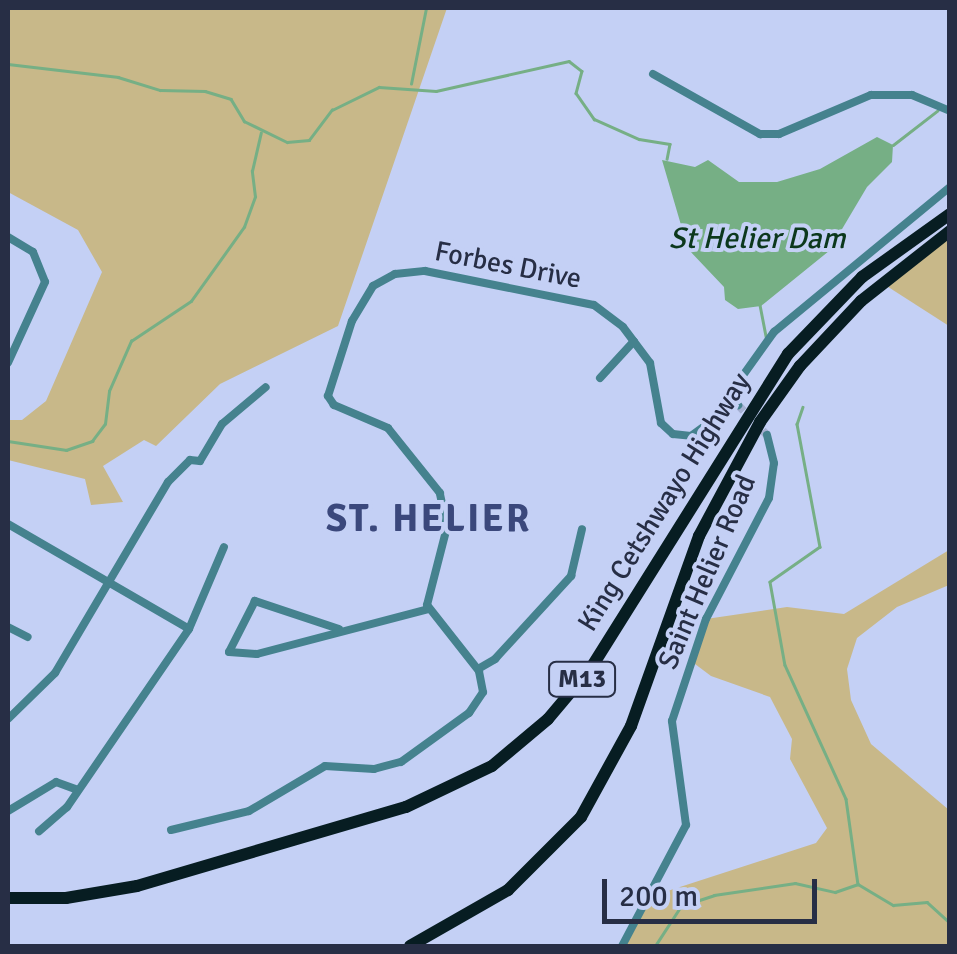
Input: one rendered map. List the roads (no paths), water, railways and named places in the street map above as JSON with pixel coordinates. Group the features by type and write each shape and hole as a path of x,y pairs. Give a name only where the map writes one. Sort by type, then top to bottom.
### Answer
{"highway":[{"name":"King Cetshwayo Highway","path":"8,898 126,888 405,810 492,766 557,709 591,668 788,354 862,278 950,214"},
{"name":"King Cetshwayo Highway","path":"410,946 480,912 557,846 588,808 630,726 714,505 800,366 861,301 950,231"}],"street":[{"path":"653,74 760,134 780,134 871,95 912,95 950,111"},
{"path":"738,405 728,393 774,332 950,187"},
{"path":"8,237 33,252 45,282 8,363"},
{"name":"Forbes Drive","path":"428,609 447,527 440,493 388,428 334,405 328,396 364,296 395,274 433,272 580,300 609,314 634,341 653,371 657,414 673,434 702,432 728,393"},
{"path":"600,378 634,341"},
{"path":"8,720 56,673 168,482 190,460 200,461 222,424 266,387"},
{"name":"Saint Helier Road","path":"622,946 686,825 672,721 706,619 769,498 774,463 767,436"},
{"path":"8,524 188,628"},
{"path":"478,669 501,653 572,576 582,530"},
{"path":"39,832 78,790 188,628 224,547"},
{"path":"171,830 249,811 325,766 374,769 401,762 474,708 483,692 478,669 428,609 339,629 258,654 228,652 254,601 339,629"},
{"path":"8,627 28,637"},
{"path":"9,807 60,781 78,790"}],"water":[{"name":"St Helier Dam","path":"877,137 893,145 892,162 867,187 829,251 761,306 738,309 725,300 724,287 688,249 662,160 695,167 708,160 739,182 777,182 820,169"}],"waterway":[{"path":"411,84 426,8"},
{"path":"8,64 118,77 160,90 205,91 231,99 244,121 287,142 309,140 332,110 379,87 436,91 569,61 582,71 576,93 594,119 639,139 670,144 667,159"},
{"path":"893,145 937,111"},
{"path":"8,441 66,450 92,441 105,424 109,391 131,341 191,301 244,227 255,197 252,171 261,133"},
{"path":"760,305 766,336"},
{"path":"803,407 797,424 820,547 770,582 785,665 846,799 858,884 893,905 927,902 950,923"},
{"path":"655,946 681,906 714,895 795,883 835,892 858,884"}],"tunnel":[{"path":"738,405 767,435"}],"district":[{"name":"ST. HELIER","path":"429,519"}]}
